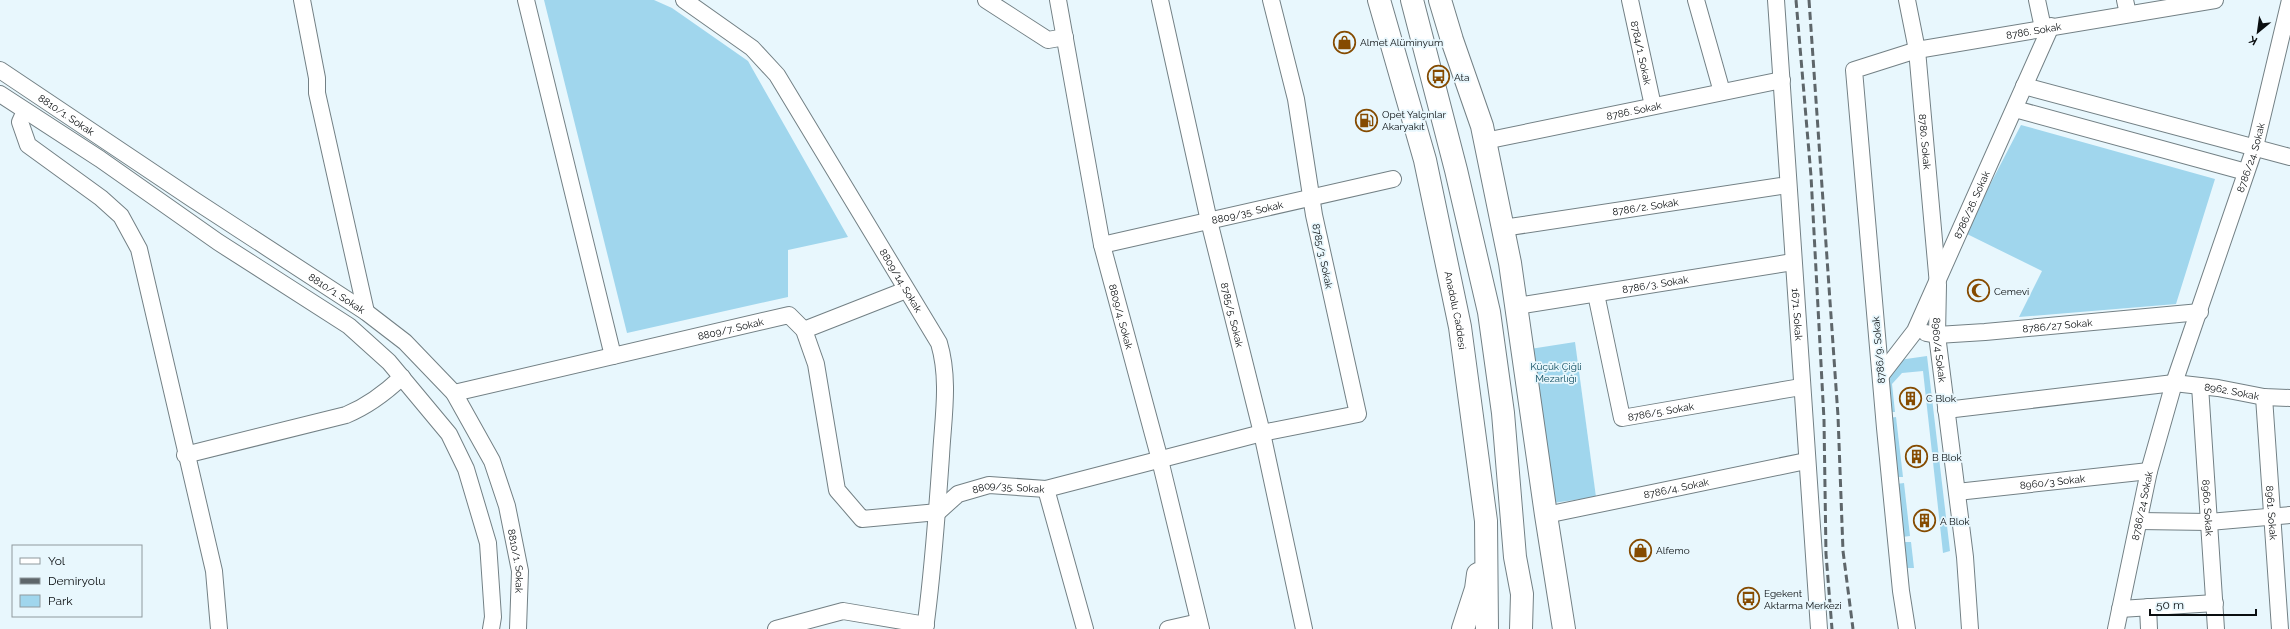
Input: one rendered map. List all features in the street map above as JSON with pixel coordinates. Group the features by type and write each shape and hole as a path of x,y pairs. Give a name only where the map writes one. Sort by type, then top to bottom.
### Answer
{"highway":[{"name":"Anadolu Caddesi","path":"1379,0 1425,160 1460,327 1486,521 1487,629"},
{"path":"1412,0 1456,170 1489,312 1503,413 1515,557 1522,594 1521,629"},
{"path":"1440,0 1485,140 1503,228 1517,306 1546,515 1564,629"},
{"path":"1463,629 1476,588 1486,521"},
{"path":"1522,594 1537,629"}],"street":[{"path":"302,0 317,78 317,93 366,312"},
{"path":"526,0 613,356"},
{"name":"8809/14. Sokak","path":"684,0 752,48 777,75 939,343 943,358 946,384 938,512 926,627"},
{"path":"986,0 1048,40 1065,37"},
{"name":"8809/4. Sokak","path":"1058,0 1102,245 1160,460 1200,625"},
{"name":"8785/5. Sokak","path":"1160,0 1209,221 1262,433 1304,629"},
{"name":"8785/3. Sokak","path":"1262,433 1358,414 1311,196 1296,99 1271,0"},
{"name":"8784/1. Sokak","path":"1630,0 1653,106"},
{"path":"1696,0 1722,92"},
{"name":"1671. Sokak","path":"1776,0 1801,387 1819,629"},
{"name":"8780. Sokak","path":"1907,0 1917,50 1938,285"},
{"path":"2037,0 2047,27"},
{"name":"8786/24. Sokak","path":"2200,312 2255,147 2290,0"},
{"name":"8786. Sokak","path":"1854,70 1917,50 2047,27 2126,7 2208,1"},
{"name":"8786/26. Sokak","path":"1880,375 1915,331 1938,285 2024,86 2047,27"},
{"name":"8810/1. Sokak","path":"0,70 200,204 366,312 405,342 454,392 492,460 507,506 520,571 518,629"},
{"name":"8786/9. Sokak","path":"1854,70 1880,375 1901,592 1907,629"},
{"name":"8786. Sokak","path":"1485,140 1782,80"},
{"path":"2024,86 2290,157"},
{"name":"8810/1. Sokak","path":"0,94 100,159 218,242 349,326 389,362 449,434 466,469 488,543 493,618 491,629"},
{"path":"2014,109 2246,172"},
{"path":"25,111 20,122 28,145 101,198 121,216 139,249 185,455 214,571 219,629"},
{"name":"8809/35. Sokak","path":"1102,245 1311,196 1393,179"},
{"name":"8786/2. Sokak","path":"1503,228 1788,185"},
{"name":"8786/3. Sokak","path":"1517,306 1793,262"},
{"name":"8960/4 Sokak","path":"1938,285 1937,335 1967,578 1970,629"},
{"path":"804,330 906,290"},
{"name":"8786/5. Sokak","path":"1596,294 1622,418 1801,387"},
{"path":"2174,384 2200,312"},
{"name":"8786/27 Sokak","path":"1915,331 1937,335 2200,312"},
{"name":"8809/7. Sokak","path":"454,392 789,315 804,330 816,364 838,490 862,519 938,512"},
{"path":"185,455 346,415 362,408 382,395 402,377"},
{"name":"8962. Sokak","path":"1946,410 2174,384 2290,398"},
{"name":"8786/24 Sokak","path":"2116,629 2149,471 2174,384"},
{"name":"8960. Sokak","path":"2200,386 2216,629"},
{"name":"8961. Sokak","path":"2264,396 2274,516 2280,629"},
{"name":"8809/35. Sokak","path":"938,512 958,494 988,485 1046,489 1262,433"},
{"name":"8786/4. Sokak","path":"1546,515 1806,460"},
{"name":"8960/3 Sokak","path":"1957,492 2149,471"},
{"path":"1046,489 1085,629"},
{"path":"2139,521 2209,522 2290,515"},
{"path":"2120,609 2215,603"},
{"path":"2148,607 2149,629"},
{"path":"776,629 843,611 926,627"},
{"path":"1168,629 1200,625"}],"green space":[{"path":"544,0 654,0 672,8 748,61 848,237 788,250 788,297 627,333"},
{"path":"2021,125 2215,179 2176,304 2019,317 2042,271 1965,233"},
{"name":"Küçük Çiğli Mezarlığı","path":"1575,342 1596,497 1553,503 1530,349"},
{"path":"1927,356 1950,551 1943,553 1923,371 1902,373 1892,384 1895,412 1888,412 1885,383 1899,360"},
{"path":"1896,417 1903,477 1895,477 1889,418"},
{"path":"1904,483 1910,536 1902,537 1896,484"},
{"path":"1903,542 1911,542 1914,568 1906,568"}],"railway":[{"path":"1796,0 1811,176 1824,420 1826,554 1832,629"},
{"path":"1809,0 1838,416 1843,551 1853,629"}],"place":[{"name":"Almet Alüminyum","path":"1345,42"},
{"name":"Ata","path":"1439,77"},
{"name":"Opet Yalçınlar Akaryakıt","path":"1367,120"},
{"name":"Cemevi","path":"1978,291"},
{"name":"C Blok","path":"1910,398"},
{"name":"B Blok","path":"1917,457"},
{"name":"A Blok","path":"1924,521"},
{"name":"Alfemo","path":"1641,550"},
{"name":"Egekent Aktarma Merkezi","path":"1748,599"}]}
